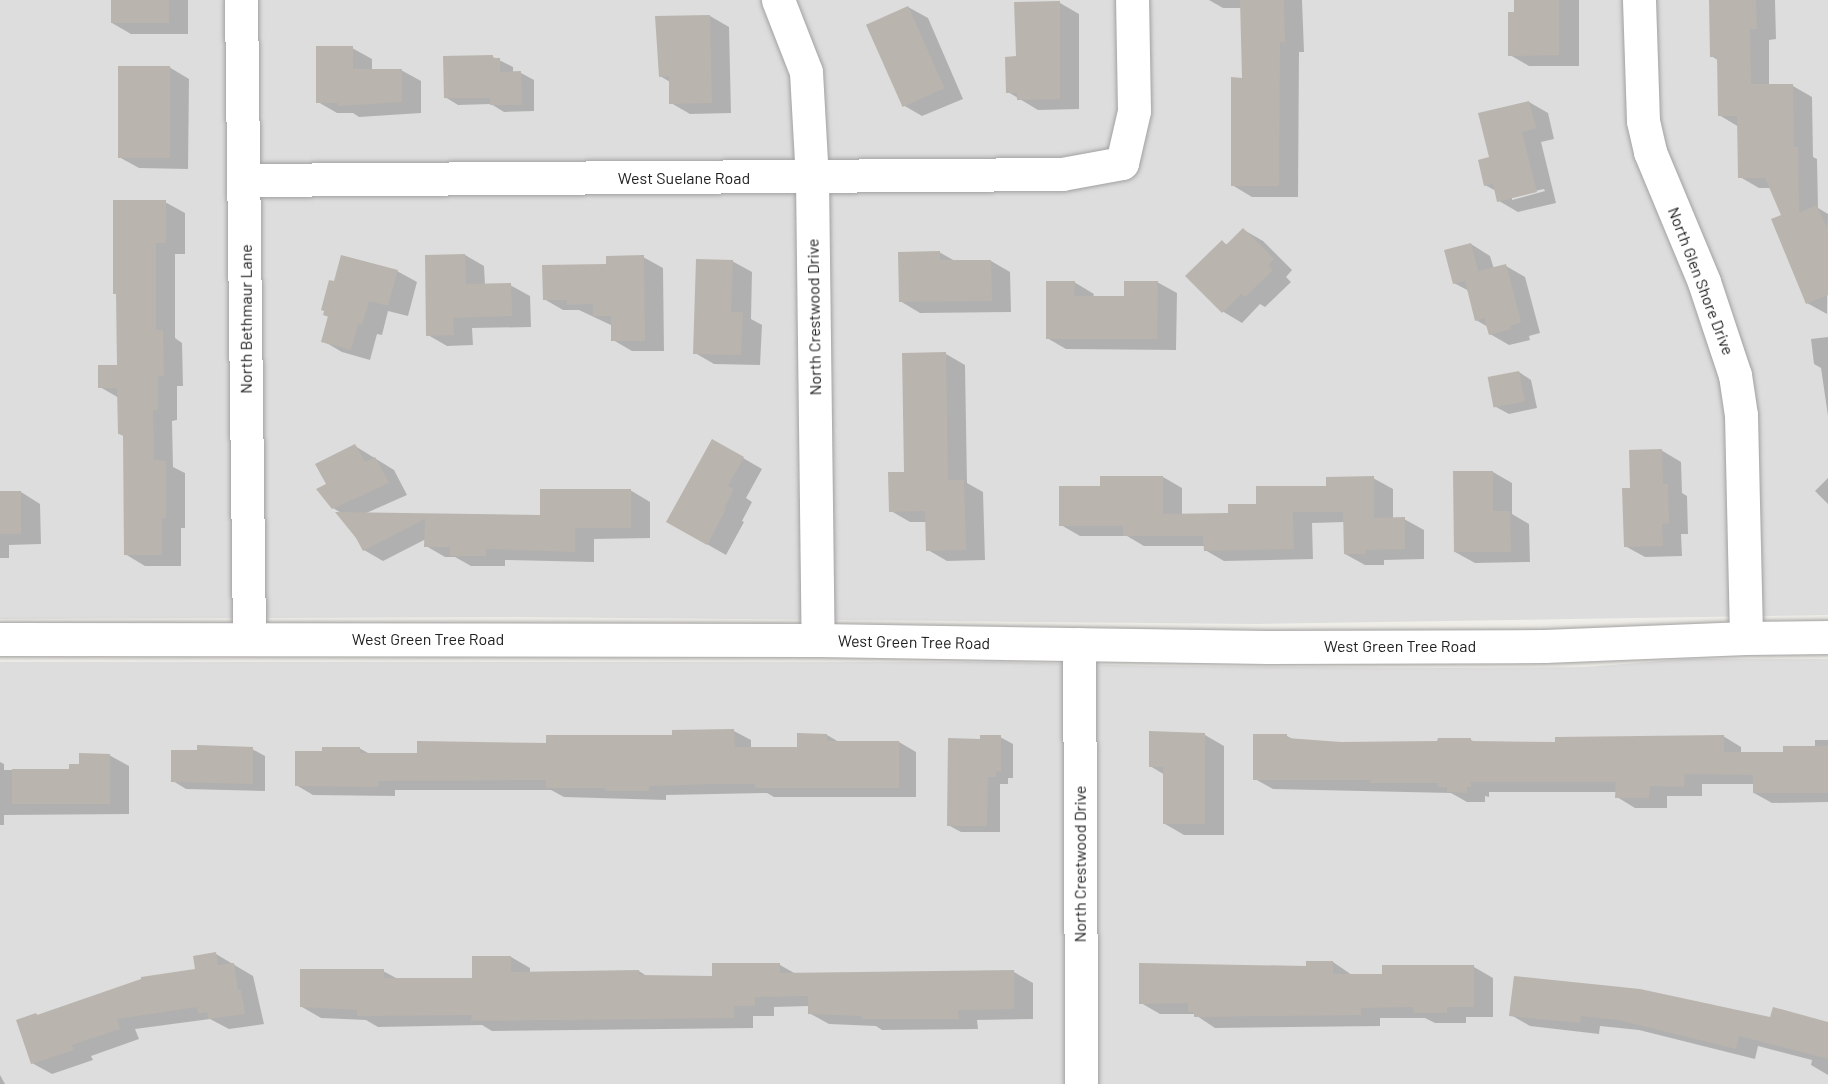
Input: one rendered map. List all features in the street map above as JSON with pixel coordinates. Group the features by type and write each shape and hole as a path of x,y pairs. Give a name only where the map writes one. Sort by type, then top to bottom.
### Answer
{"street":[{"name":"North Bethmaur Lane","path":"241,0 249,639"},
{"name":"North Crestwood Drive","path":"778,0 806,72 812,178 818,640"},
{"name":"West Suelane Road","path":"245,180 812,178 1062,174 1122,163 1134,111 1132,0"},
{"name":"North Glen Shore Drive","path":"1639,0 1643,121 1650,152 1704,282 1735,375 1741,415 1746,638"},
{"name":"West Green Tree Road","path":"0,639 818,640 1268,647 1533,646 1746,638 1828,638"},
{"name":"North Crestwood Drive","path":"1079,644 1081,1084"}],"shaded area":[{"path":"0,0 1828,0 1828,615 1257,624 514,617 0,619"},
{"path":"1687,659 1828,659 1828,1084 0,1084 0,662 998,662 1153,666 1444,668 1586,667"}],"building":[{"path":"111,0 169,0 169,23 111,23"},
{"path":"1240,0 1284,0 1285,42 1280,42 1279,186 1231,186 1231,77 1242,78"},
{"path":"1514,0 1559,0 1559,55 1508,56 1508,12 1514,12"},
{"path":"1709,0 1756,0 1757,29 1750,29 1751,84 1793,84 1794,147 1798,147 1799,213 1816,205 1828,230 1828,295 1806,304 1771,219 1781,215 1765,178 1738,178 1737,116 1718,116 1717,57 1710,57"},
{"path":"1060,1 1060,99 1017,100 1017,93 1006,93 1005,57 1016,56 1014,2"},
{"path":"908,6 945,88 903,107 866,25"},
{"path":"710,15 712,103 669,104 669,76 659,77 655,16"},
{"path":"316,46 353,46 353,69 402,69 402,102 338,106 338,103 316,103"},
{"path":"493,55 493,58 500,58 500,72 521,71 522,105 490,105 490,98 444,98 443,56"},
{"path":"118,66 170,66 170,158 118,158"},
{"path":"1529,101 1536,128 1522,132 1537,192 1497,202 1493,184 1484,186 1478,160 1489,157 1478,113"},
{"path":"113,200 166,200 166,243 156,243 156,330 163,330 164,376 158,376 158,410 153,410 154,460 166,461 166,518 162,518 162,555 124,555 123,434 118,434 117,388 98,388 98,365 117,365 116,294 113,294"},
{"path":"1243,228 1274,259 1268,265 1273,270 1245,297 1241,294 1222,313 1185,276 1222,240 1226,245"},
{"path":"1471,243 1478,271 1506,264 1521,322 1510,326 1511,329 1489,335 1484,318 1475,321 1465,281 1453,284 1444,250"},
{"path":"940,251 940,260 991,260 992,301 899,302 898,252"},
{"path":"465,254 466,284 511,283 512,316 453,318 454,335 426,336 425,255"},
{"path":"341,255 398,270 388,306 369,301 362,325 358,324 351,350 321,342 328,316 323,315 324,311 321,310 329,280 334,281"},
{"path":"644,255 645,341 611,341 611,316 593,316 593,304 567,305 567,300 543,300 542,265 606,264 606,256"},
{"path":"696,259 733,260 731,312 743,312 741,355 693,354"},
{"path":"1046,281 1075,281 1074,296 1124,296 1124,281 1158,281 1157,339 1046,339"},
{"path":"946,352 948,480 964,480 966,550 926,551 925,511 889,512 888,472 904,472 902,353"},
{"path":"1519,371 1525,401 1494,408 1488,377"},
{"path":"712,439 744,457 728,486 734,489 724,509 726,509 707,545 666,522"},
{"path":"355,444 365,462 375,457 389,483 332,509 316,489 326,484 315,464"},
{"path":"1662,449 1663,484 1668,484 1669,523 1662,524 1663,546 1624,547 1622,488 1630,488 1629,450"},
{"path":"1453,471 1493,471 1493,511 1510,511 1511,552 1454,552"},
{"path":"1100,476 1163,476 1163,514 1228,513 1228,504 1256,504 1256,486 1326,486 1326,477 1374,476 1374,518 1405,517 1405,549 1365,550 1365,554 1344,554 1343,512 1293,512 1294,549 1204,551 1203,536 1123,536 1123,526 1059,526 1059,486 1100,486"},
{"path":"540,489 631,489 631,528 575,528 575,552 486,549 486,556 450,556 450,547 424,547 425,519 363,551 356,538 335,512 540,515"},
{"path":"0,491 21,491 21,534 0,534"},
{"path":"734,729 735,747 797,747 797,733 827,734 827,741 899,741 899,788 755,788 755,784 716,784 649,786 649,791 605,791 605,788 546,788 546,780 379,781 379,787 295,786 295,751 322,751 322,747 360,747 360,753 417,753 417,741 546,743 546,735 672,735 672,730"},
{"path":"1149,731 1205,733 1205,824 1163,824 1163,767 1149,767"},
{"path":"1253,734 1287,734 1287,738 1341,742 1437,741 1438,738 1471,738 1471,741 1555,742 1555,737 1724,735 1724,752 1783,752 1783,746 1828,746 1828,793 1753,793 1753,775 1685,774 1684,787 1650,786 1649,798 1615,798 1616,782 1471,782 1471,787 1467,787 1467,793 1447,792 1447,787 1437,787 1438,783 1370,783 1370,780 1253,780"},
{"path":"980,735 1001,735 1001,772 996,771 996,777 988,777 987,826 947,826 948,738 980,739"},
{"path":"197,745 253,747 253,784 171,782 171,750 197,750"},
{"path":"79,753 110,754 110,804 12,804 12,769 69,769 69,764 79,764"},
{"path":"216,952 218,965 234,963 245,1014 208,1019 207,1012 198,1014 197,1007 117,1019 120,1029 72,1045 74,1050 31,1064 16,1020 36,1013 37,1015 141,979 141,977 195,969 193,956"},
{"path":"472,956 511,956 511,972 639,970 639,975 712,976 712,963 780,963 780,973 1014,970 1014,1009 958,1010 959,1019 861,1019 862,1016 808,1014 808,996 755,997 755,1006 734,1006 734,1018 471,1021 472,1015 357,1016 357,1010 300,1007 300,969 384,969 384,978 472,978"},
{"path":"1306,961 1333,961 1333,974 1382,974 1382,965 1474,965 1474,1007 1447,1007 1447,1013 1414,1013 1413,1007 1361,1008 1361,1015 1194,1017 1194,1012 1188,1012 1188,1003 1139,1004 1139,963 1306,966"},
{"path":"1514,976 1640,989 1770,1017 1773,1007 1828,1022 1828,1059 1739,1036 1736,1049 1618,1020 1581,1016 1580,1023 1509,1016"}]}
